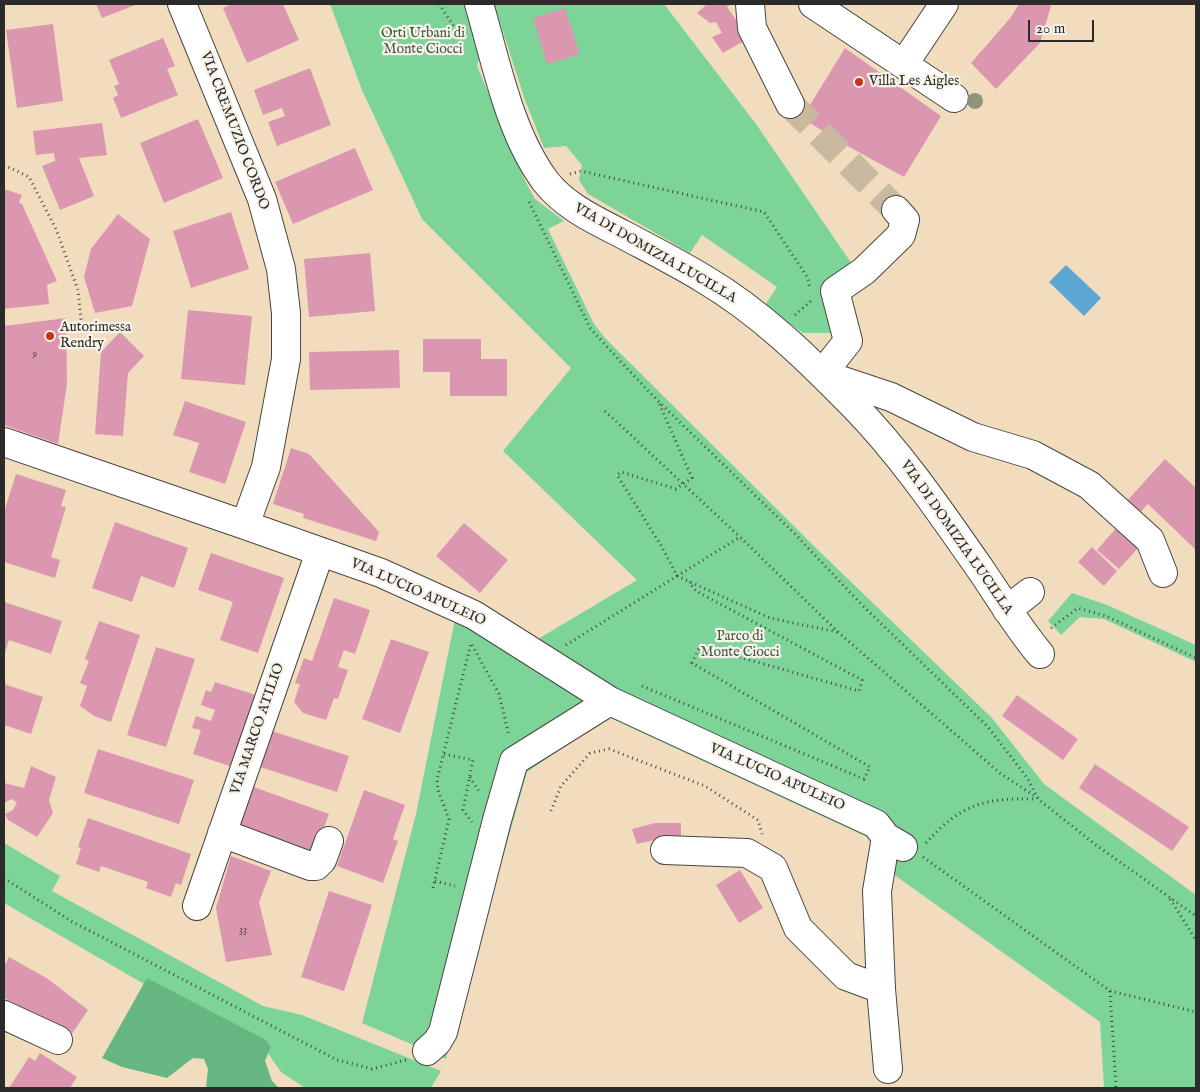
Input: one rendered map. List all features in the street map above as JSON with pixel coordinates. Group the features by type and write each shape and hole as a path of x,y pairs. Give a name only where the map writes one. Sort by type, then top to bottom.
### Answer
{"street":[{"name":"VIA CREMUZIO CORDO","path":"182,4 262,199 281,269 286,313 286,359 266,467 245,525"},
{"name":"VIA DI DOMIZIA LUCILLA","path":"479,4 518,130 529,155 536,190 562,198 579,210 706,280 776,331 822,374 880,433 916,478 1035,649"},
{"path":"750,4 752,28 790,104"},
{"path":"813,4 954,98"},
{"path":"904,64 944,4"},
{"path":"896,210 905,220 901,235 864,271 835,291 848,341 822,374 891,397 981,440 1032,455 1088,485 1150,540 1163,573"},
{"name":"VIA LUCIO APULEIO","path":"5,448 245,525 381,573 466,612 610,701 841,806 876,824 902,846"},
{"name":"VIA MARCO ATILIO","path":"197,906 320,552"},
{"path":"1007,610 1030,592"},
{"path":"428,1050 437,1042 443,1032 514,761 610,701"},
{"path":"222,833 310,866 316,866 322,860 329,842"},
{"path":"888,1069 881,988 876,891 902,846"},
{"path":"664,850 747,854 773,868 798,928 846,976 881,988"},
{"path":"4,1015 58,1040"}],"path":[{"path":"439,4 462,40"},
{"path":"4,165 30,177 56,229 78,290 82,328"},
{"path":"776,331 812,301 808,278 764,212 581,171 536,190 590,328 658,402 795,534 861,604 988,727 1028,779 1038,798"},
{"path":"658,402 692,478 676,489 621,472 617,475 662,547 677,576 770,618 838,632"},
{"path":"605,411 838,632 1001,774 1038,798 1096,845 1196,916"},
{"path":"546,660 554,652 740,537"},
{"path":"610,701 635,684 864,779 870,768 692,662 700,646 859,691 862,680 696,591 690,582"},
{"path":"1035,649 1078,608 1106,616 1196,658"},
{"path":"466,612 471,642 503,707"},
{"path":"433,888 449,820 438,790 438,780 471,642"},
{"path":"551,811 561,786 590,752 609,750 705,786 758,820 773,868"},
{"path":"444,754 473,760 463,810 476,828"},
{"path":"1038,798 1005,798 969,806 947,821 902,846 1110,991 1196,1012"},
{"path":"4,878 71,921 337,1060 372,1069 403,1061 428,1050"},
{"path":"435,881 462,888"},
{"path":"1168,897 1196,940"},
{"path":"1110,991 1116,1088"}],"green space":[{"name":"Parco di Monte Ciocci","path":"330,4 466,4 481,51 477,66 526,183 535,199 564,221 548,229 594,324 605,338 818,550 992,718 1044,784 1196,895 1196,1088 1104,1088 1100,1022 893,874 867,837 608,717 527,772 446,1059 362,1023 416,814 457,609 533,642 637,580 503,451 571,368 422,219 362,90"},
{"path":"494,4 664,4 756,124 854,267 838,333 803,333 765,305 777,287 702,235 690,253 588,194 579,180 582,165 566,146 544,148 525,100"},
{"path":"1072,593 1107,605 1196,645 1196,662 1104,619 1080,617 1061,635 1048,621"},
{"path":"4,843 60,876 52,891 263,1006 302,1015 441,1071 431,1088 305,1088 281,1072 265,1049 144,984 4,903"},
{"path":"147,978 264,1039 271,1046 265,1061 272,1081 279,1088 206,1088 208,1069 204,1059 193,1058 167,1078 122,1067 102,1058"}],"water":[{"path":"1066,265 1101,298 1084,316 1049,282"}],"building":[{"path":"96,4 138,4 102,18"},
{"path":"232,4 283,4 299,40 247,63 223,8"},
{"path":"707,4 731,4 727,7 749,38 723,53 712,37 722,33 716,22 710,23 697,13"},
{"path":"1019,4 1048,4 1051,6 1040,43 996,89 971,63 1011,17"},
{"path":"565,8 580,54 547,64 533,18"},
{"path":"53,24 63,101 17,108 6,30"},
{"path":"163,38 175,66 167,69 178,95 121,118 113,98 118,95 114,86 119,84 109,60"},
{"name":"Villa Les Aigles","path":"845,48 941,116 904,177 842,143 802,118"},
{"path":"310,68 331,125 277,146 268,122 285,116 282,108 263,115 254,90"},
{"path":"198,119 223,178 164,203 140,143"},
{"path":"102,123 107,155 79,158 94,196 60,210 42,166 55,161 54,153 36,155 33,131"},
{"path":"355,148 373,190 293,224 275,182"},
{"path":"4,189 22,195 19,203 22,204 57,281 47,285 49,304 4,309"},
{"path":"231,212 249,269 191,288 173,231"},
{"path":"118,214 150,239 132,306 95,313 84,277 91,249"},
{"path":"370,253 375,311 309,317 304,259"},
{"path":"188,310 252,316 245,385 181,379"},
{"path":"66,318 67,384 58,444 4,425 4,326"},
{"path":"120,332 144,356 128,373 123,436 95,434 101,352"},
{"path":"423,339 481,339 481,359 507,359 507,396 450,396 450,372 423,372"},
{"path":"399,350 400,388 310,390 309,352"},
{"path":"185,401 246,422 225,484 189,472 199,443 173,435"},
{"path":"291,448 309,454 379,532 376,541 303,518 304,514 273,504"},
{"path":"1165,459 1196,488 1196,550 1148,504 1138,515 1125,503"},
{"path":"16,474 66,490 61,506 66,507 51,557 60,560 55,578 4,562 4,512"},
{"path":"115,522 188,548 174,588 141,576 132,602 92,588"},
{"path":"464,523 508,560 480,593 436,556"},
{"path":"1118,526 1140,546 1119,569 1097,550"},
{"path":"1092,547 1117,571 1104,586 1078,562"},
{"path":"211,553 284,578 258,653 220,640 233,602 198,590"},
{"path":"334,598 370,610 355,654 344,650 338,667 348,670 338,699 334,698 326,720 303,713 294,702 300,684 295,683 304,658 312,661"},
{"path":"4,602 62,621 51,654 9,640 4,656"},
{"path":"99,621 140,635 111,722 94,716 80,706 87,686 80,683 89,661 85,659"},
{"path":"391,639 429,652 400,733 362,719"},
{"path":"156,647 195,659 166,747 127,735"},
{"path":"215,682 256,695 233,767 193,754 201,730 192,728 196,716 211,721 215,710 201,705 206,690 211,692"},
{"path":"4,684 43,697 31,734 4,725"},
{"path":"1017,695 1078,739 1063,760 1002,716"},
{"path":"272,731 349,756 337,792 260,767"},
{"path":"98,749 194,780 179,824 84,793"},
{"path":"1095,764 1189,827 1172,851 1079,788"},
{"path":"31,766 56,777 49,800 53,813 37,837 8,820 5,814 13,810 17,802 11,799 4,803 4,783 24,788"},
{"path":"251,786 329,814 314,854 237,826"},
{"path":"364,790 405,805 393,839 398,841 383,883 337,866"},
{"path":"88,818 191,854 181,885 176,883 171,897 146,888 148,882 101,866 99,872 76,864 81,848 78,847"},
{"path":"655,823 681,823 681,840 659,839 637,844 632,829"},
{"path":"231,856 271,871 259,902 272,955 226,962 216,908"},
{"path":"740,870 763,908 739,923 716,885"},
{"path":"329,891 372,905 344,991 301,977"},
{"path":"9,957 48,979 88,1010 71,1035 4,998 4,967"},
{"path":"40,1053 77,1077 70,1088 9,1088 29,1057 35,1061"}],"tunnel":[{"path":"790,104 896,210"}],"place":[{"name":"Villa Les Aigles","path":"859,82"},
{"name":"Autorimessa Rendry","path":"50,336"}],"park label":[{"name":"Orti Urbani di Monte Ciocci","path":"423,42"}]}
